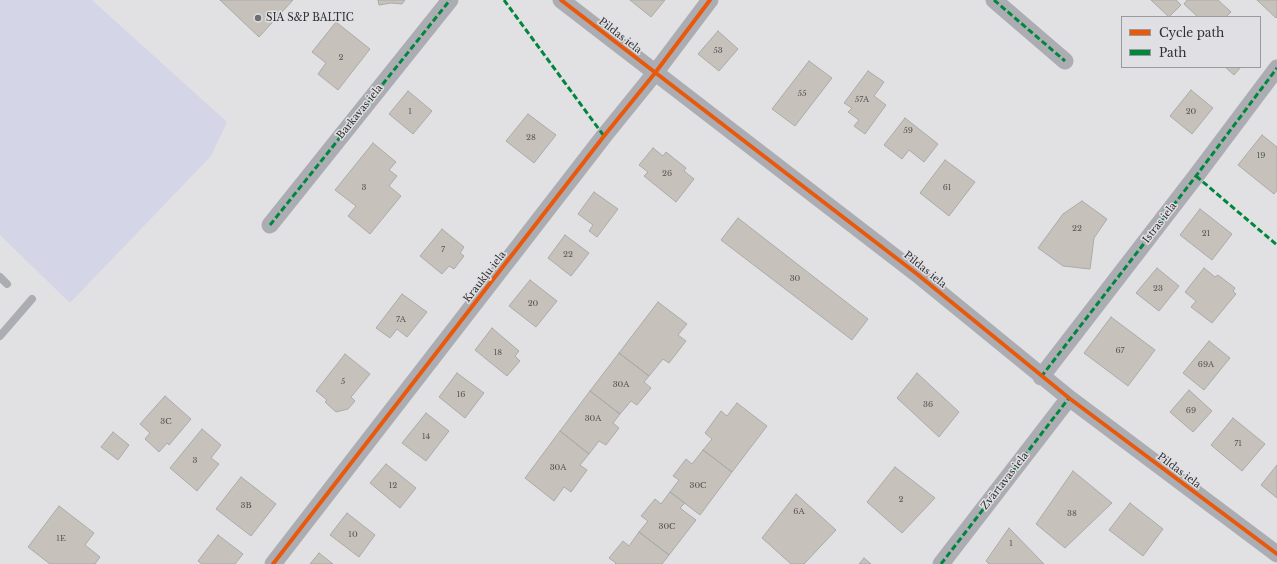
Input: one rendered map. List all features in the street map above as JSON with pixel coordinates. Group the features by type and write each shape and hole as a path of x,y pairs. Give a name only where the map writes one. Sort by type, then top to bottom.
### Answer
{"street":[{"name":"Barkavas iela","path":"270,225 450,0"},
{"name":"Pildas iela","path":"561,0 917,274 1069,398 1277,554"},
{"name":"Kraukļu iela","path":"273,564 604,136 655,73 710,0"},
{"path":"994,0 1065,61"},
{"name":"Istras iela","path":"1041,376 1277,68"},
{"name":"Zvārtavas iela","path":"941,564 1069,398"}],"lane":[{"path":"0,277 7,284"},
{"path":"0,336 32,300"}],"shaded area":[{"path":"0,0 92,0 227,122 211,156 70,303 0,235"}],"building":[{"name":"SIA S&P BALTIC","path":"220,0 293,0 259,37"},
{"path":"378,0 405,0 402,4 391,3 379,5"},
{"path":"630,0 665,0 651,17"},
{"path":"1151,0 1176,0 1181,5 1170,16 1168,16"},
{"path":"1187,0 1218,0 1231,12 1227,16 1197,16 1184,4"},
{"path":"1257,0 1277,0 1277,17 1276,18"},
{"path":"336,22 370,49 338,90 318,74 326,63 312,52"},
{"path":"718,31 738,49 719,71 698,54"},
{"path":"809,61 832,78 795,126 772,109"},
{"path":"1226,68 1240,68 1234,75"},
{"path":"868,71 884,82 874,96 886,105 865,134 854,126 859,120 848,112 852,108 844,103"},
{"path":"1191,90 1213,108 1192,134 1170,116"},
{"path":"408,91 432,111 413,134 389,114"},
{"path":"528,114 556,135 534,163 506,141"},
{"path":"905,118 938,144 924,162 909,150 902,159 884,145"},
{"path":"1262,135 1277,147 1277,190 1274,194 1238,165"},
{"path":"373,143 396,162 389,170 397,176 389,186 401,196 370,234 348,216 356,206 335,190"},
{"path":"653,148 663,156 666,152 686,168 684,171 694,179 676,202 644,176 648,172 639,165"},
{"path":"945,160 975,182 949,216 920,193"},
{"path":"594,192 618,209 597,237 589,231 593,225 578,214"},
{"path":"1082,201 1107,219 1094,238 1090,269 1063,266 1038,248 1063,214"},
{"path":"1200,209 1232,234 1212,260 1180,235"},
{"path":"738,218 868,319 852,340 721,240"},
{"path":"442,229 464,247 460,253 464,256 454,269 449,266 442,274 420,256"},
{"path":"565,235 589,253 571,276 548,258"},
{"path":"1157,268 1179,286 1159,311 1136,293"},
{"path":"1204,268 1215,277 1218,275 1235,288 1233,291 1236,294 1212,323 1191,307 1196,301 1185,292"},
{"path":"530,280 557,301 536,327 509,306"},
{"path":"402,294 427,312 407,337 397,329 390,338 376,328"},
{"path":"658,302 687,324 678,335 686,341 669,363 663,359 649,376 619,353"},
{"path":"1111,317 1155,350 1128,386 1084,353"},
{"path":"492,328 519,351 515,356 520,361 507,376 475,350"},
{"path":"1209,341 1230,358 1204,390 1183,373"},
{"path":"619,353 649,376 644,382 651,388 637,405 631,401 620,414 590,391"},
{"path":"345,354 370,374 351,397 355,401 348,409 336,412 325,402 327,400 316,391"},
{"path":"457,373 484,393 465,418 439,397"},
{"path":"917,373 959,412 939,437 897,398"},
{"path":"1189,390 1212,411 1193,432 1170,412"},
{"path":"590,391 620,414 613,423 619,428 606,445 599,441 589,454 560,431"},
{"path":"165,396 191,419 169,445 167,443 159,452 145,439 150,433 140,424"},
{"path":"737,403 767,426 732,472 703,450 712,439 705,433 721,411 727,416"},
{"path":"426,413 449,431 426,461 402,443"},
{"path":"1233,418 1265,444 1242,471 1211,445"},
{"path":"202,429 221,445 211,458 219,464 197,491 170,468"},
{"path":"560,431 589,454 580,465 587,470 571,492 564,487 554,501 525,478"},
{"path":"113,432 129,445 118,460 101,447"},
{"path":"703,450 732,472 700,515 670,492 679,480 673,476 686,459 692,464"},
{"path":"386,464 416,488 400,508 370,483"},
{"path":"1277,465 1277,498 1261,485"},
{"path":"895,467 935,498 902,533 867,502"},
{"path":"1073,471 1112,503 1065,548 1036,524"},
{"path":"241,477 276,504 251,536 216,509"},
{"path":"670,492 685,503 680,508 696,520 669,555 639,532 648,521 641,516 655,499 661,504"},
{"path":"796,494 836,530 804,564 791,564 762,538"},
{"path":"1130,503 1163,529 1143,556 1109,530"},
{"path":"59,506 94,533 85,545 100,557 95,564 50,564 28,547"},
{"path":"347,513 375,535 359,557 330,535"},
{"path":"1009,528 1044,564 989,564 986,561"},
{"path":"639,532 669,555 662,564 615,564 616,563 609,558 623,541 629,546"},
{"path":"218,535 243,554 235,564 202,564 198,561"},
{"path":"319,553 333,564 310,564"},
{"path":"864,558 871,564 859,564"}],"marked path":[{"path":"270,225 450,0"},
{"path":"504,0 604,136"},
{"path":"994,0 1065,61"},
{"path":"1041,377 1277,68"},
{"path":"1196,176 1277,245"},
{"path":"941,564 1069,398"}],"cycle path":[{"path":"561,0 917,274 1069,398 1277,554"},
{"path":"273,564 604,136 655,73 710,0"}],"place":[{"name":"SIA S&P BALTIC","path":"258,18"}]}
